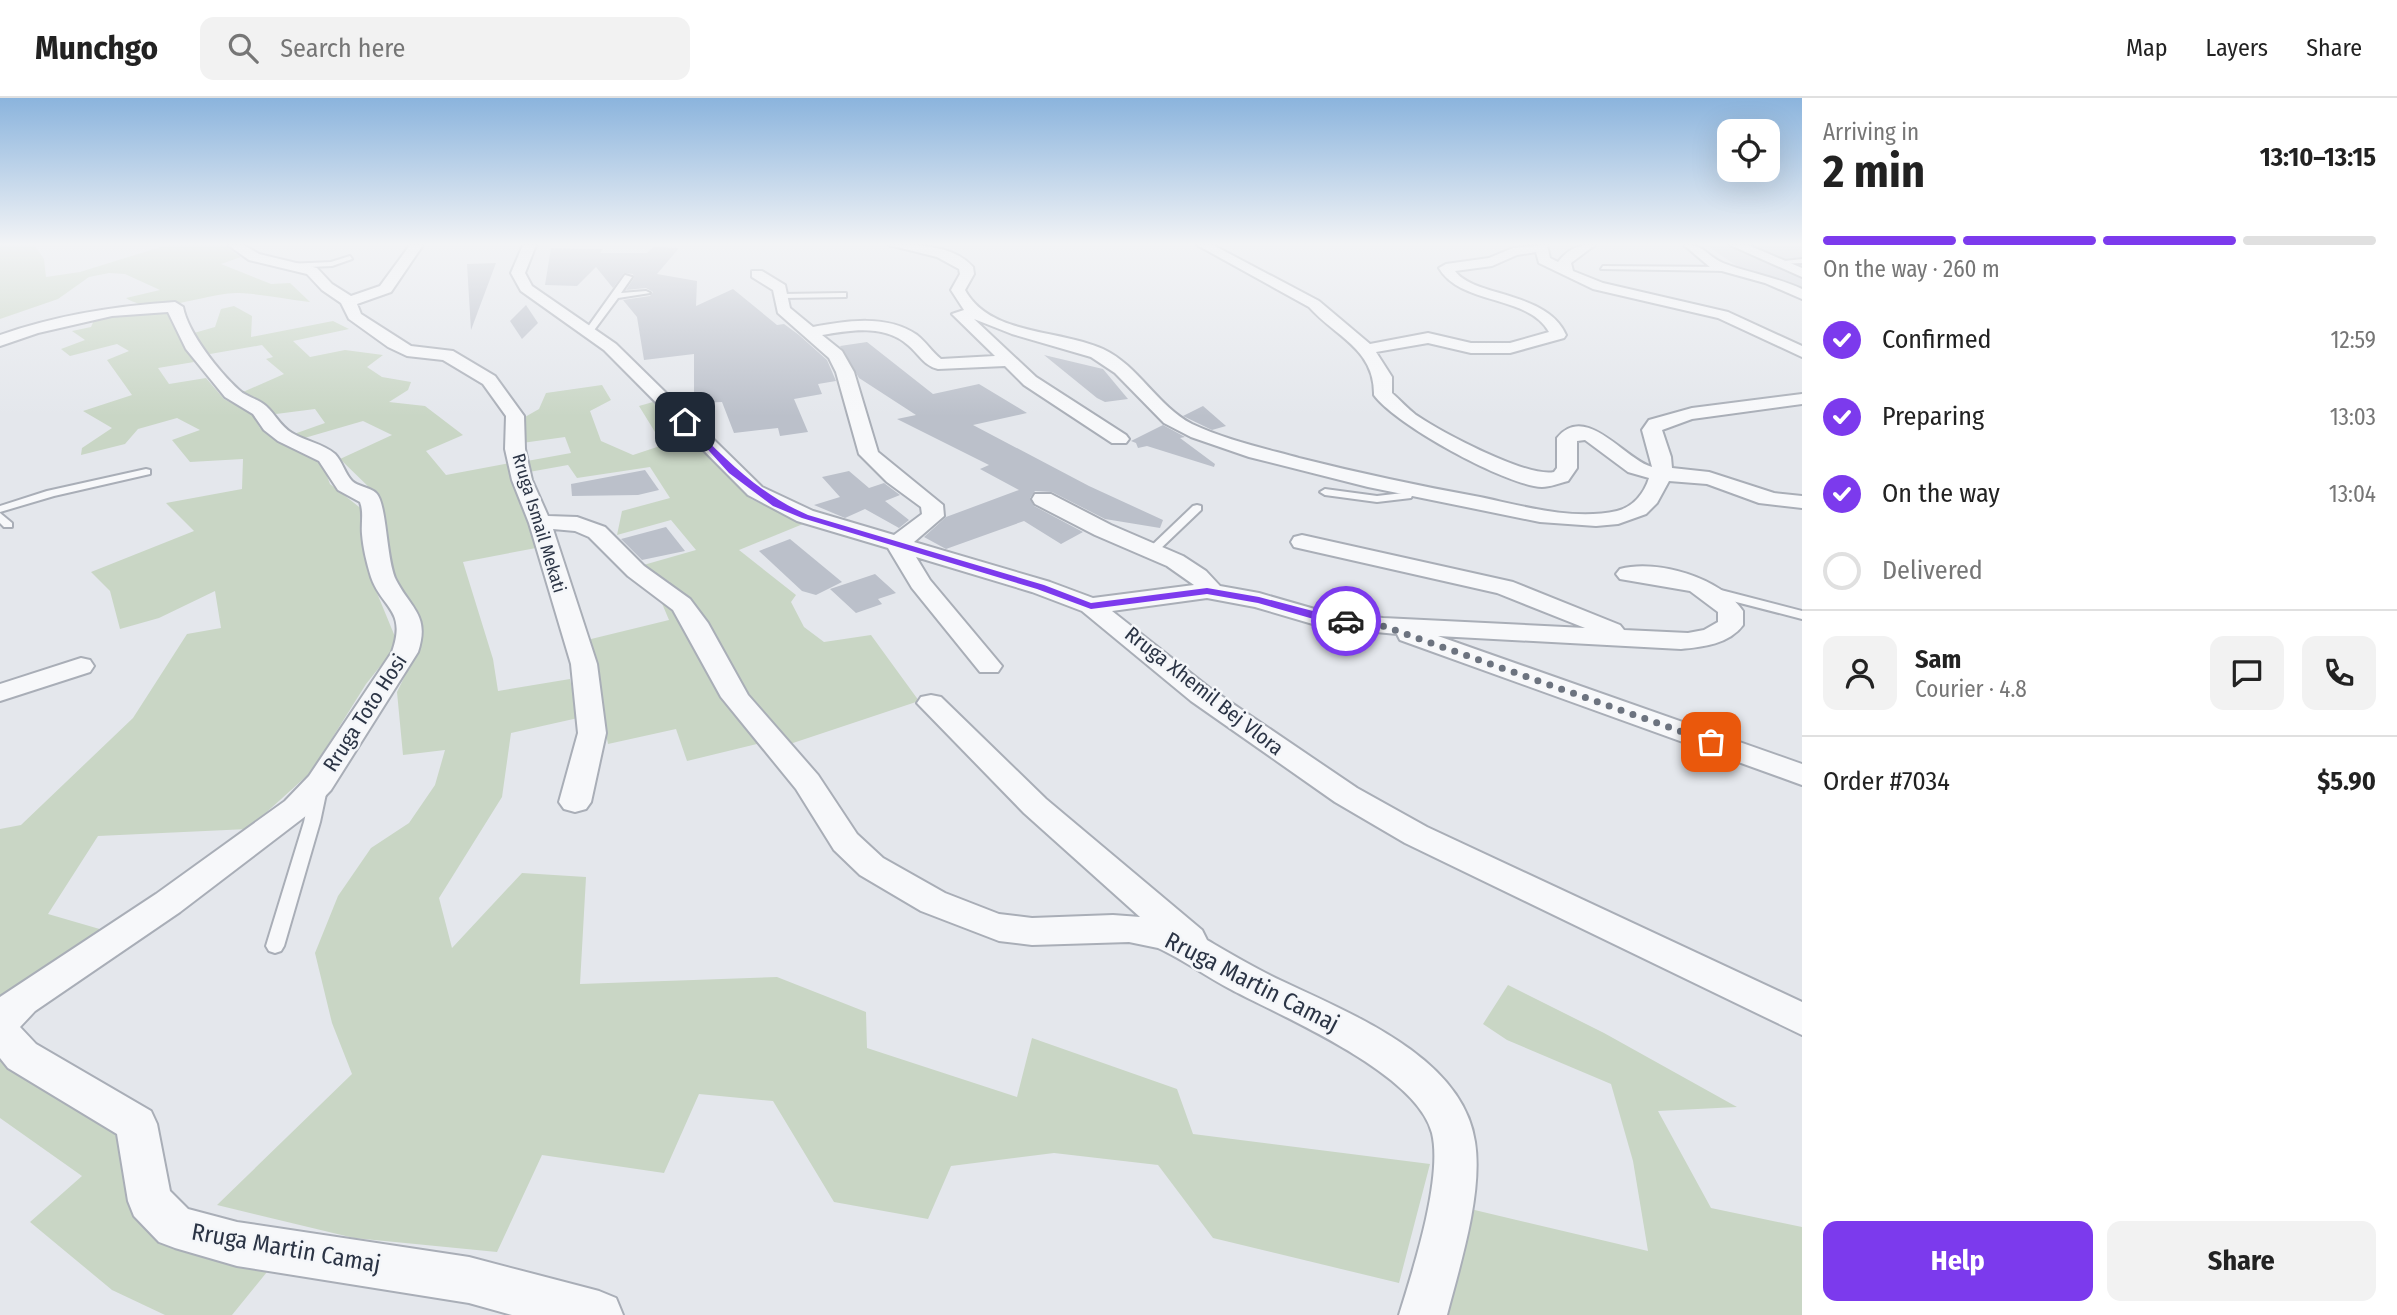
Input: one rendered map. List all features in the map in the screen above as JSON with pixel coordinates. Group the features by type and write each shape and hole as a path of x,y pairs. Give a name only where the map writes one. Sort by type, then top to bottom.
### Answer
{"street":[{"name":"Rruga Ismail Mekati","path":"349,302 354,316 407,351 436,353 457,359 495,387 502,402 515,416 515,449 522,480 540,523 584,664 592,733 575,802"},
{"name":"Rruga Xhemil Bej Vlora","path":"543,302 589,331 619,355 651,391 755,491 805,516 1041,587 1091,606 1201,695 1346,795 1416,835 1802,1019"},
{"path":"783,302 783,310 836,355 845,372 869,454 894,478 932,505 933,516 897,544 920,583 989,666"},
{"path":"949,302 1030,381 1119,439"},
{"path":"963,302 983,318 1079,346 1109,360 1160,412 1188,429 1278,458 1409,491 1562,518 1596,520 1634,512 1657,488 1662,460 1652,430 1656,424 1700,410 1779,404 1802,399"},
{"path":"1310,302 1368,349 1383,377 1383,395 1391,405 1438,436 1506,470 1543,481 1561,477 1567,468 1567,438 1580,435 1602,440 1633,468 1713,479 1775,501 1802,502"},
{"path":"1368,349 1428,338 1471,348 1510,348 1558,335 1554,325 1541,316 1507,302"},
{"path":"1666,302 1723,315 1802,352"},
{"name":"Rruga Toto Hosi","path":"0,341 33,329 112,311 175,307 177,318 194,349 226,384 230,393 260,410 271,426 285,437 327,457 345,486 368,497 373,505 373,535 384,580 402,605 410,637 405,652 320,783 296,808 230,857 22,1000 2,1018"},
{"path":"811,332 859,326 885,328 908,336 938,364"},
{"path":"950,386 932,369 938,364 1007,361"},
{"path":"1043,499 1110,534 1153,550 1201,577 1208,586 1207,591"},
{"name":"Rruga Martin Camaj","path":"540,523 581,523 596,529 638,573 668,590 688,612 706,640 735,698 789,759 857,856 893,878 983,923 1016,931 1144,931 1170,938 1216,965 1356,1035 1420,1081 1453,1130 1455,1156 1441,1251 1423,1315"},
{"path":"1302,542 1504,587 1629,638"},
{"path":"1091,606 1207,591 1259,600 1324,619 1383,626 1681,640 1703,639 1719,634 1730,625 1731,611 1713,592 1675,579 1628,574"},
{"path":"1383,626 1802,775"},
{"path":"0,693 81,666"},
{"path":"931,703 1035,806 1216,965"},
{"name":"Rruga Martin Camaj","path":"2,1018 1,1031 22,1056 136,1124 150,1201 175,1227 237,1244 470,1280 599,1315"}],"lane":[{"path":"589,331 612,302"},
{"path":"0,509 51,493 146,472"},
{"path":"1325,492 1390,500 1407,496 1409,491"},
{"path":"1153,550 1197,508"},
{"path":"1713,592 1802,615"},
{"path":"275,946 312,822 320,783"}],"green space":[{"path":"0,302 50,302 0,319"},
{"path":"135,302 183,302 152,306"},
{"path":"234,306 252,316 251,337 333,321 349,329 293,341 310,357 345,350 383,355 367,367 382,377 411,382 408,390 389,402 425,406 463,435 426,451 446,475 510,463 530,518 536,548 463,562 493,659 498,691 570,679 578,718 511,733 502,797 439,898 452,948 522,873 586,877 580,984 777,977 866,1012 867,1048 1017,1097 1032,1038 1177,1089 1193,1134 1430,1164 1399,1283 1213,1238 1158,1165 1054,1153 951,1166 928,1219 834,1202 773,1101 699,1094 664,1173 542,1155 497,1252 354,1238 217,1205 352,1074 332,1023 315,953 338,896 371,848 409,823 435,785 445,750 403,755 397,692 420,645 422,623 393,579 377,495 340,459 392,435 363,421 301,439 294,434 325,423 315,409 276,414 243,392 284,374 266,359 273,357 262,345 210,354 201,347 194,333 215,327 221,309"},
{"path":"168,310 194,362 158,368 169,384 206,378 224,399 251,413 260,428 322,463 330,484 363,510 372,581 398,644 366,684 311,772 248,829 98,836 48,914 103,930 0,1004 0,829 21,825 133,718 187,634 221,628 215,591 159,618 120,629 110,591 91,572 194,531 166,503 242,489 243,459 190,462 172,440 200,430 177,418 138,429 125,444 81,455 82,448 112,428 83,411 132,395 107,360 129,351 117,344 70,356 61,349 85,340 72,331 91,327 95,318"},
{"path":"602,385 611,400 590,411 601,441 633,455 663,445 639,406 653,402 751,499 803,524 739,550 796,595 791,602 804,627 824,642 871,635 919,701 766,752 761,743 687,761 676,729 608,744 587,640 669,620 661,601 670,582 640,566 696,550 671,520 617,535 622,511 670,498 650,467 577,478 568,465 529,472 527,461 571,453 565,437 522,443 525,417 539,409 546,393"},
{"path":"1508,985 1604,1033 1737,1107 1658,1111 1711,1208 1802,1227 1802,1315 1445,1315 1462,1207 1648,1251 1633,1161 1611,1084 1507,1040 1483,1024"},
{"path":"0,1055 117,1135 128,1196 271,1267 232,1315 165,1315 112,1290 30,1222 82,1176 0,1118"}],"building":[{"path":"469,302 482,302 471,330"},
{"path":"624,302 696,302 696,306 705,302 749,302 777,325 784,324 799,335 827,360 836,381 818,384 822,394 794,399 808,432 780,436 778,428 734,433 722,402 700,403 694,399 694,354 644,360 637,317"},
{"path":"526,305 538,323 522,339 510,321"},
{"path":"867,342 933,394 979,384 1027,413 973,425 1089,486 1163,520 1160,528 1105,519 1052,492 1035,491 1030,498 1034,506 1083,532 1061,544 1024,521 946,549 924,537 946,517 1019,490 980,469 989,465 897,419 916,415 859,378 840,346"},
{"path":"1044,355 1103,369 1128,399 1105,402 1097,398"},
{"path":"1203,406 1226,426 1212,430 1183,416"},
{"path":"1163,425 1185,437 1180,438 1215,464 1214,467 1147,446 1138,448 1136,443 1131,441"},
{"path":"645,470 659,490 638,495 572,496 571,484"},
{"path":"849,471 869,488 884,483 900,495 885,501 909,520 899,528 865,509 845,518 814,505 840,497 822,477"},
{"path":"666,527 685,551 642,560 621,539"},
{"path":"790,539 842,582 816,595 802,591 759,551"},
{"path":"875,574 896,593 878,599 882,604 856,613 830,589"}],"way so far":[{"path":"1346,621 1383,626 1711,742"}],"route":[{"path":"685,422 732,471 755,491 776,504 805,516 1041,587 1091,606 1207,591 1259,600 1324,619 1346,621"}]}
